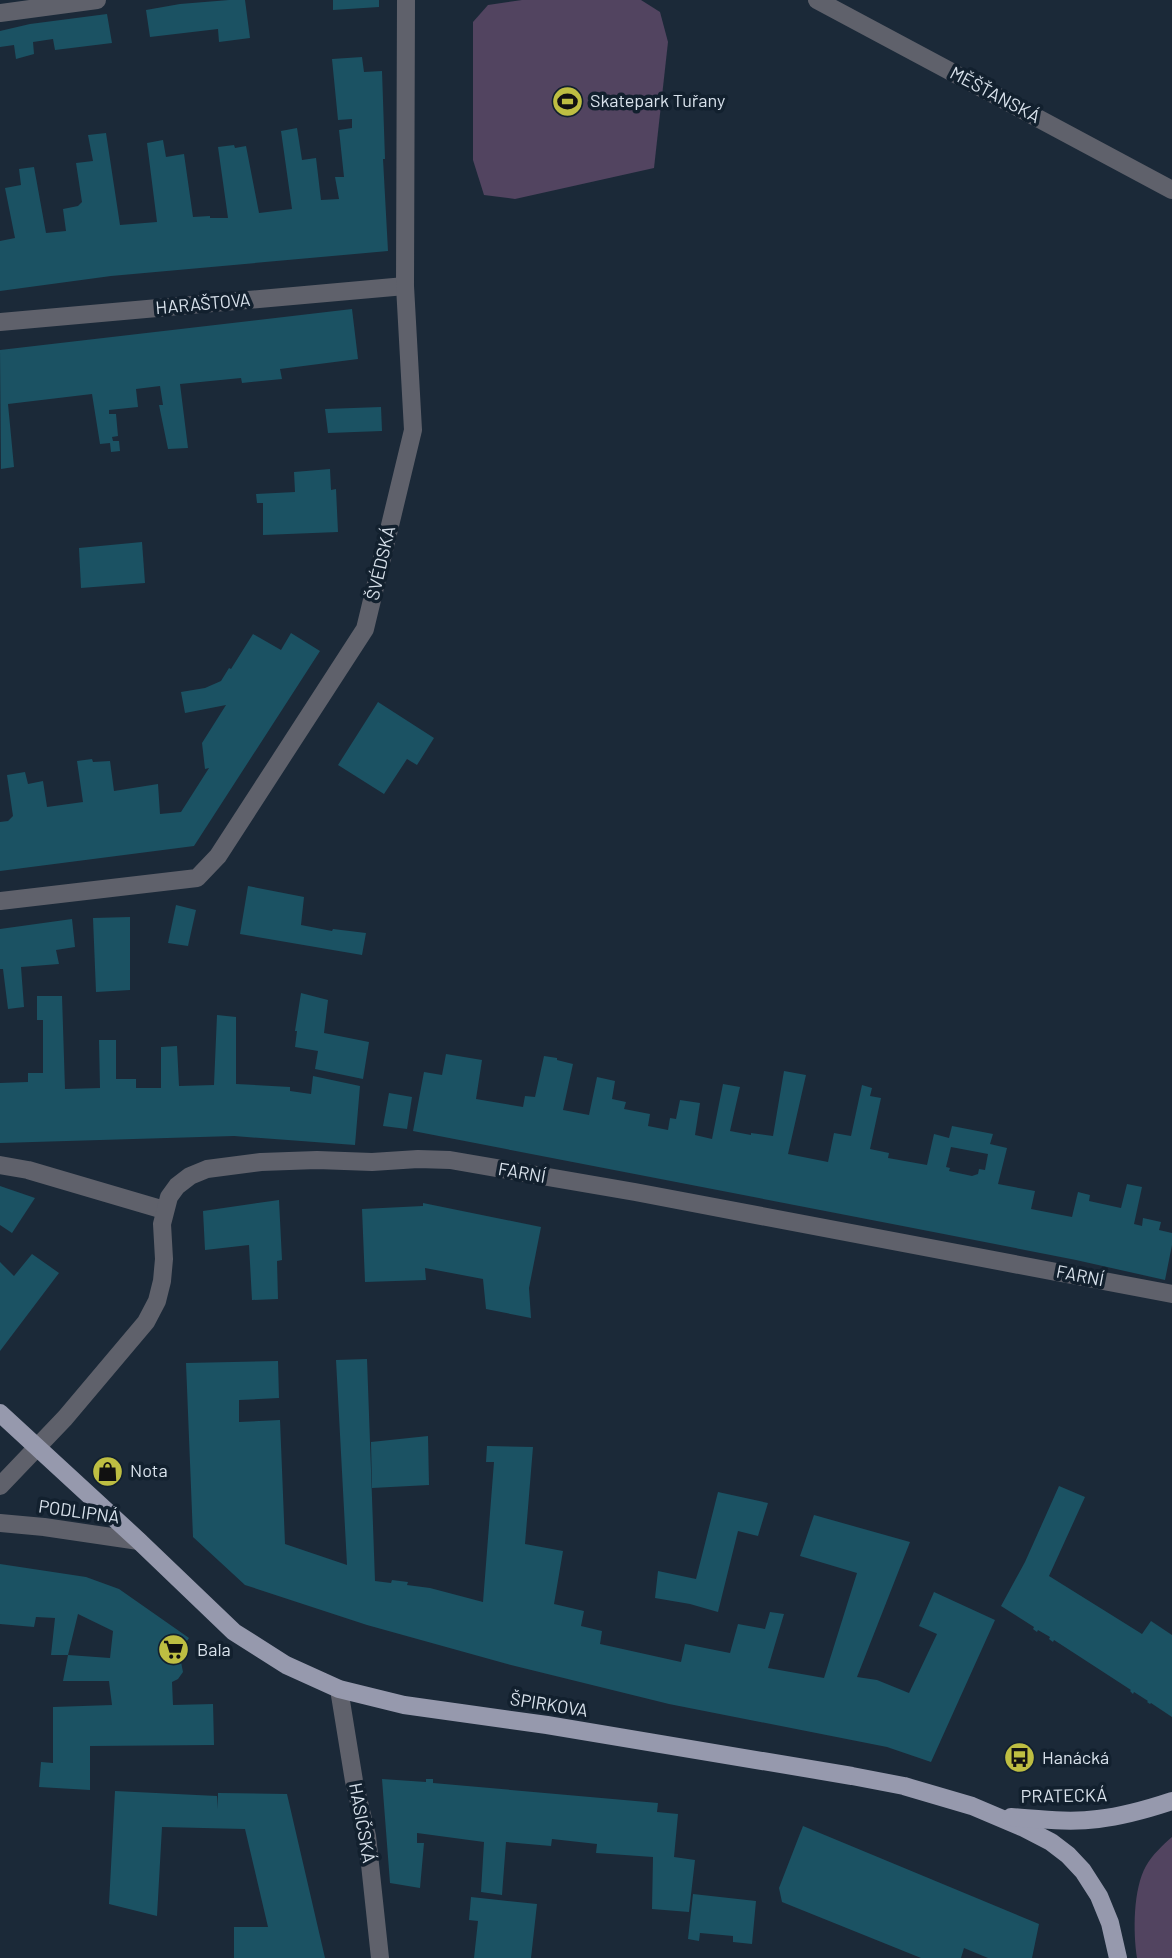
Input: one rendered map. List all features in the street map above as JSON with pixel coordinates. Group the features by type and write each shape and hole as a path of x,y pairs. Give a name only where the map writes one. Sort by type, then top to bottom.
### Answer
{"main road":[{"name":"PODLIPNÁ","path":"0,1413 139,1541"},
{"name":"ŠPIRKOVA","path":"139,1541 233,1632 286,1665 339,1689 404,1705 547,1725 904,1786 997,1816"},
{"name":"PRATECKÁ","path":"997,1816 1055,1820 1096,1819 1125,1815 1172,1801"},
{"path":"997,1816 1051,1842 1083,1871 1099,1896 1110,1923 1118,1958"}],"street":[{"path":"0,13 97,0"},
{"name":"ŠVÉDSKÁ","path":"0,901 197,878 218,856 365,629 413,430 405,286 406,0"},
{"name":"MĚŠŤANSKÁ","path":"817,0 1172,190"},
{"name":"HARAŠTOVA","path":"0,322 405,286"},
{"name":"FARNÍ","path":"164,1210 177,1186 190,1176 207,1169 272,1161 450,1160 635,1192 1172,1294"},
{"path":"0,1165 29,1170 164,1210 162,1280 157,1301 146,1322 81,1399 0,1486"},
{"name":"PODLIPNÁ","path":"0,1523 139,1541"},
{"name":"HASIČSKÁ","path":"339,1689 354,1781 367,1836 380,1958"}],"shaded area":[{"name":"Skatepark Tuřany","path":"522,0 641,0 660,12 668,42 654,168 515,199 484,195 473,160 473,22 488,5"},
{"path":"1172,1837 1172,1958 1137,1958 1136,1898 1142,1875 1148,1862"}],"building":[{"path":"245,0 250,38 219,42 218,29 150,37 146,10"},
{"path":"333,0 379,0 379,7 333,10"},
{"path":"107,14 112,43 55,50 53,39 33,42 34,54 16,59 14,45 0,47 0,31 30,24"},
{"path":"362,57 364,72 382,71 388,251 111,276 0,291 0,241 15,238 5,188 21,185 19,169 34,167 46,233 66,231 63,209 78,206 82,202 76,163 93,161 88,135 106,133 120,225 157,222 147,143 163,140 166,157 184,154 193,217 228,218 218,147 234,145 235,148 246,146 259,213 292,209 281,131 297,128 302,160 316,158 321,200 339,199 335,177 344,177 339,130 352,128 352,119 338,120 332,59"},
{"path":"352,309 358,359 280,369 282,379 242,383 241,378 180,384 188,448 168,449 159,405 163,405 160,386 136,389 138,407 109,410 109,414 116,414 118,436 112,437 113,441 119,441 120,451 111,452 110,443 100,444 92,394 8,404 14,467 1,469 0,350"},
{"path":"381,407 382,431 328,433 325,409"},
{"path":"330,469 331,490 336,489 338,532 263,535 263,503 257,503 256,494 295,492 294,472"},
{"path":"142,542 145,583 81,588 79,548"},
{"path":"291,633 320,651 194,846 0,871 0,822 8,821 13,816 7,775 25,772 28,784 43,781 47,807 83,802 77,761 110,761 114,791 158,784 160,814 181,812 209,768 205,769 202,743 226,705 185,713 181,692 205,688 221,681 253,634 281,650"},
{"path":"378,702 434,738 417,765 407,759 384,794 338,765"},
{"path":"248,886 304,897 301,925 332,931 366,933 362,955 240,934"},
{"path":"176,905 196,910 188,946 168,943"},
{"path":"130,917 130,990 96,992 93,918"},
{"path":"72,919 75,947 56,950 59,964 21,967 24,1007 8,1009 3,969 0,969 0,929"},
{"path":"301,993 328,1000 324,1033 369,1042 363,1079 315,1069 318,1051 295,1047"},
{"path":"37,996 62,996 65,1089 100,1088 99,1040 116,1040 116,1079 136,1079 136,1088 161,1088 161,1047 177,1046 179,1086 214,1085 217,1015 236,1017 236,1084 290,1087 290,1091 311,1094 313,1076 360,1086 355,1145 234,1136 0,1143 0,1083 28,1082 28,1073 43,1073 43,1020 37,1020"},
{"path":"446,1054 482,1060 476,1099 523,1107 525,1096 535,1097 544,1056 557,1058 573,1064 563,1110 589,1115 597,1077 615,1081 612,1099 626,1102 624,1109 650,1114 648,1126 668,1130 670,1118 676,1119 680,1100 700,1103 695,1135 712,1139 723,1084 740,1087 730,1131 773,1136 784,1071 806,1075 788,1154 828,1162 834,1133 851,1136 862,1085 872,1088 870,1096 881,1098 870,1149 889,1153 888,1158 927,1165 934,1134 949,1138 952,1126 993,1134 990,1144 1007,1148 998,1184 1035,1191 1031,1209 1072,1217 1078,1192 1090,1195 1089,1201 1121,1208 1127,1184 1142,1187 1134,1224 1142,1226 1143,1218 1161,1222 1159,1230 1172,1233 1165,1280 1076,1260 413,1131 424,1072 442,1075","holes":["951,1147 988,1154 985,1170 979,1169 978,1174 972,1176 949,1171 950,1168 946,1167"]},
{"path":"389,1093 412,1097 407,1129 383,1126"},
{"path":"0,1186 35,1198 12,1233 0,1225"},
{"path":"279,1200 282,1260 277,1261 278,1299 252,1300 249,1245 205,1250 203,1211"},
{"path":"423,1203 541,1227 529,1288 531,1318 486,1309 483,1279 425,1268 426,1280 365,1282 362,1209 423,1206"},
{"path":"32,1254 59,1273 0,1351 0,1262 14,1276"},
{"path":"367,1359 375,1581 408,1582 407,1585 483,1602 494,1462 486,1462 487,1446 533,1447 525,1544 563,1551 554,1604 584,1611 581,1626 602,1631 600,1644 681,1662 685,1644 730,1653 738,1624 765,1629 770,1612 784,1614 768,1668 824,1678 857,1573 800,1556 814,1515 910,1542 857,1677 877,1680 909,1693 937,1634 919,1626 934,1592 995,1620 931,1762 887,1747 669,1704 511,1665 367,1625 245,1585 193,1537 186,1363 278,1361 279,1398 239,1400 239,1422 280,1420 285,1544 347,1565 336,1360"},
{"path":"428,1436 429,1485 372,1488 371,1442"},
{"path":"1059,1486 1085,1497 1049,1576 1142,1634 1151,1621 1172,1635 1172,1717 1054,1640 1053,1642 1050,1637 1038,1630 1037,1632 1034,1627 1001,1606 1025,1562"},
{"path":"718,1492 768,1503 758,1536 738,1531 718,1612 655,1598 658,1571 696,1579"},
{"path":"0,1564 86,1577 119,1589 189,1638 177,1656 183,1672 172,1682 173,1705 213,1704 214,1745 90,1746 90,1790 39,1787 41,1762 53,1763 53,1707 112,1705 109,1681 63,1681 68,1655 51,1655 55,1618 36,1617 34,1627 0,1624","holes":["78,1614 113,1631 110,1658 68,1655"]},
{"path":"382,1779 426,1782 426,1779 433,1779 433,1783 658,1803 657,1812 678,1814 674,1857 695,1860 689,1912 652,1909 653,1857 596,1853 597,1844 552,1839 551,1846 506,1842 502,1895 481,1892 484,1842 417,1833 417,1843 424,1843 420,1888 390,1883"},
{"path":"115,1791 217,1796 218,1809 218,1793 287,1794 325,1958 234,1958 234,1927 268,1927 245,1829 162,1827 157,1916 109,1904"},
{"path":"803,1826 1039,1924 1032,1958 988,1958 964,1948 961,1958 921,1958 782,1902 779,1888"},
{"path":"693,1894 756,1901 752,1944 733,1942 733,1936 700,1933 699,1941 688,1939"},
{"path":"471,1897 537,1904 531,1958 474,1958 478,1921 469,1920"}],"place":[{"name":"Skatepark Tuřany","path":"567,101"},
{"name":"Nota","path":"107,1471"},
{"name":"Bala","path":"174,1650"},
{"name":"Hanácká","path":"1019,1758"}]}
